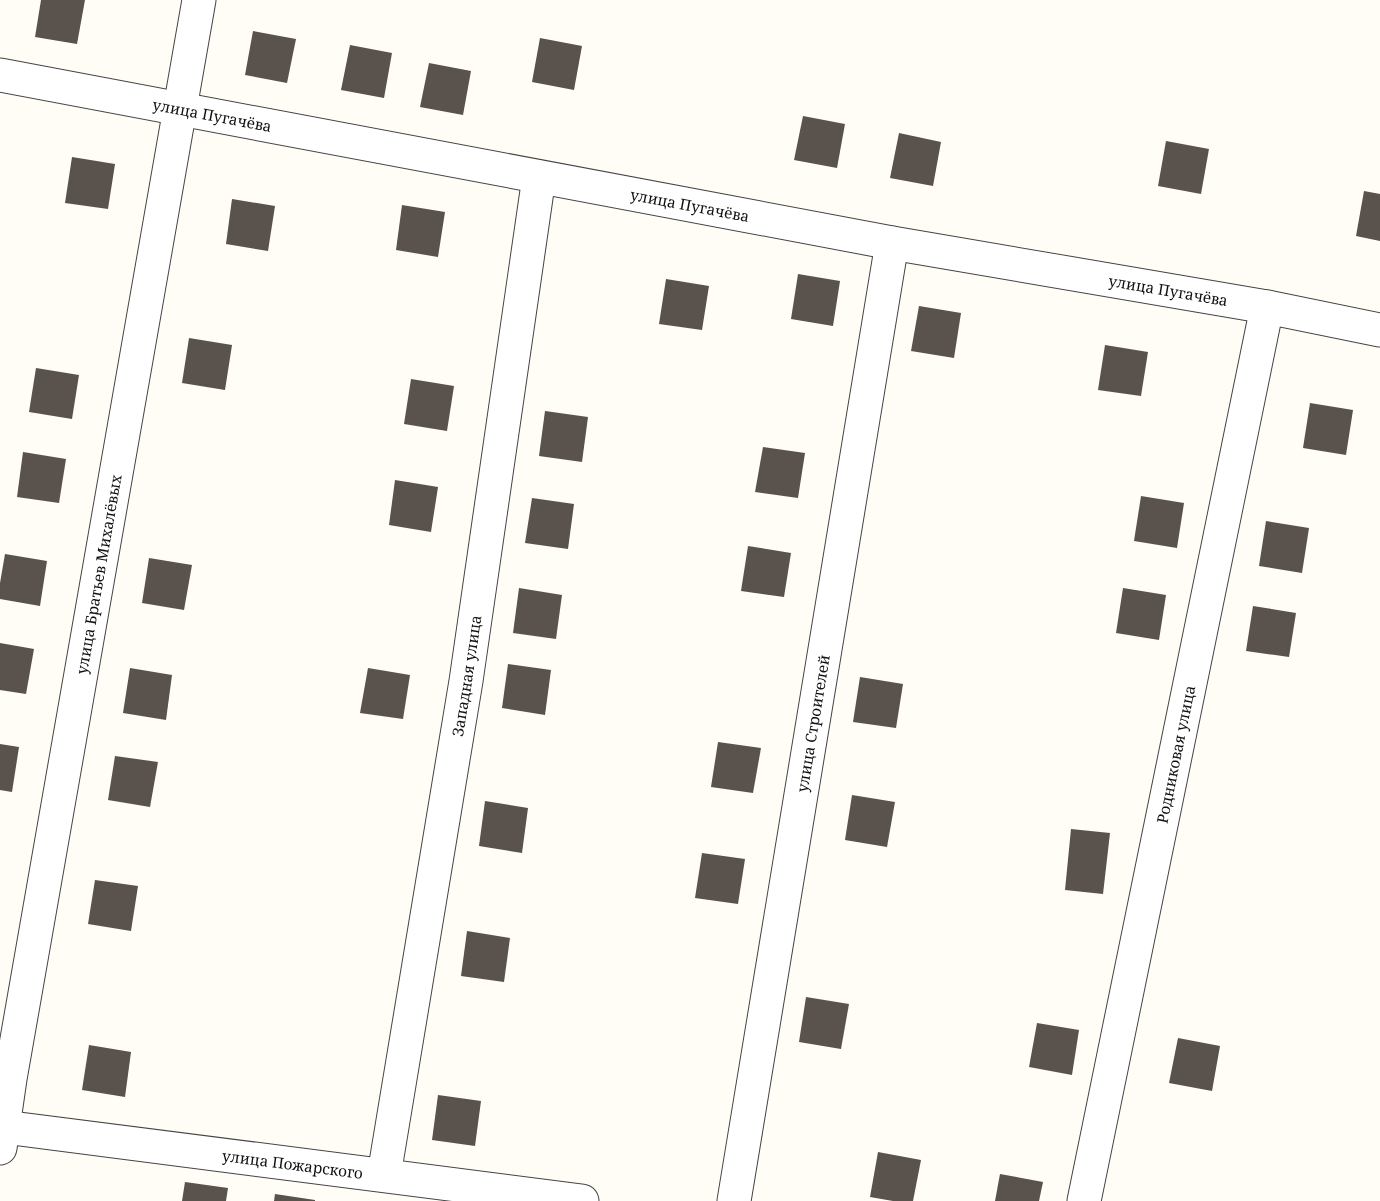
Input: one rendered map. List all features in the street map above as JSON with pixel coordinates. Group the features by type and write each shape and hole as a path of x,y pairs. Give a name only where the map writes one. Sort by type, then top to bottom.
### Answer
{"street":[{"name":"улица Братьев Михалёвых","path":"2,1137 5,1078 199,0"},
{"name":"улица Пугачёва","path":"0,75 892,243 1267,307 1380,330"},
{"name":"Западная улица","path":"384,1175 466,681 539,177"},
{"name":"улица Строителей","path":"734,1201 892,243"},
{"name":"Родниковая улица","path":"1084,1201 1267,307"},
{"name":"улица Пожарского","path":"2,1137 384,1175 582,1201"}],"building":[{"path":"41,0 85,0 77,44 35,37"},
{"path":"253,31 296,39 287,83 245,75"},
{"path":"540,38 582,46 574,90 532,82"},
{"path":"350,45 392,53 384,98 341,90"},
{"path":"429,63 471,71 463,115 420,107"},
{"path":"803,116 845,124 837,168 794,160"},
{"path":"899,133 941,142 933,186 890,178"},
{"path":"1166,141 1209,149 1201,194 1158,186"},
{"path":"72,157 115,164 108,209 65,203"},
{"path":"1364,191 1380,194 1380,241 1356,236"},
{"path":"232,199 275,206 268,251 226,244"},
{"path":"402,205 445,212 438,257 396,250"},
{"path":"798,274 840,281 833,326 791,319"},
{"path":"666,279 709,286 702,330 659,324"},
{"path":"919,306 961,313 954,358 911,351"},
{"path":"189,338 232,345 225,390 182,383"},
{"path":"1105,345 1148,352 1141,396 1098,390"},
{"path":"36,368 79,375 72,419 29,412"},
{"path":"411,379 454,386 447,431 404,424"},
{"path":"1310,403 1353,410 1346,455 1303,448"},
{"path":"545,411 588,417 582,462 539,456"},
{"path":"763,447 805,453 798,498 755,492"},
{"path":"23,452 66,459 59,503 17,497"},
{"path":"395,480 438,487 431,532 389,525"},
{"path":"1141,496 1184,503 1177,548 1134,541"},
{"path":"532,498 574,504 568,549 525,543"},
{"path":"1266,521 1309,528 1302,573 1259,566"},
{"path":"748,546 791,553 784,597 741,591"},
{"path":"5,554 47,561 40,606 0,599"},
{"path":"149,558 192,565 184,610 142,603"},
{"path":"519,588 562,595 556,639 513,633"},
{"path":"1123,588 1166,595 1159,640 1116,633"},
{"path":"1253,606 1296,613 1289,657 1246,651"},
{"path":"0,643 34,649 26,694 0,690"},
{"path":"508,664 551,670 545,715 502,708"},
{"path":"130,668 172,675 166,720 123,713"},
{"path":"368,668 410,675 403,719 360,713"},
{"path":"860,677 903,684 896,728 853,722"},
{"path":"718,742 761,748 753,793 711,787"},
{"path":"0,744 19,747 12,792 0,790"},
{"path":"115,756 158,762 150,807 108,800"},
{"path":"852,795 895,802 887,847 845,840"},
{"path":"485,801 528,808 522,853 479,846"},
{"path":"1071,829 1110,833 1103,894 1065,890"},
{"path":"702,853 745,859 738,904 695,898"},
{"path":"95,880 138,886 131,931 88,924"},
{"path":"467,931 510,938 504,982 461,976"},
{"path":"806,997 849,1004 841,1049 799,1042"},
{"path":"1037,1023 1079,1030 1072,1075 1029,1067"},
{"path":"1178,1038 1220,1046 1212,1091 1169,1083"},
{"path":"89,1045 131,1052 125,1097 82,1090"},
{"path":"438,1095 481,1101 475,1146 432,1140"},
{"path":"878,1152 921,1160 913,1201 893,1201 870,1197"},
{"path":"1000,1174 1043,1182 1039,1201 995,1201"},
{"path":"185,1182 228,1188 226,1201 182,1201"},
{"path":"275,1194 315,1200 315,1201 274,1201"}]}
